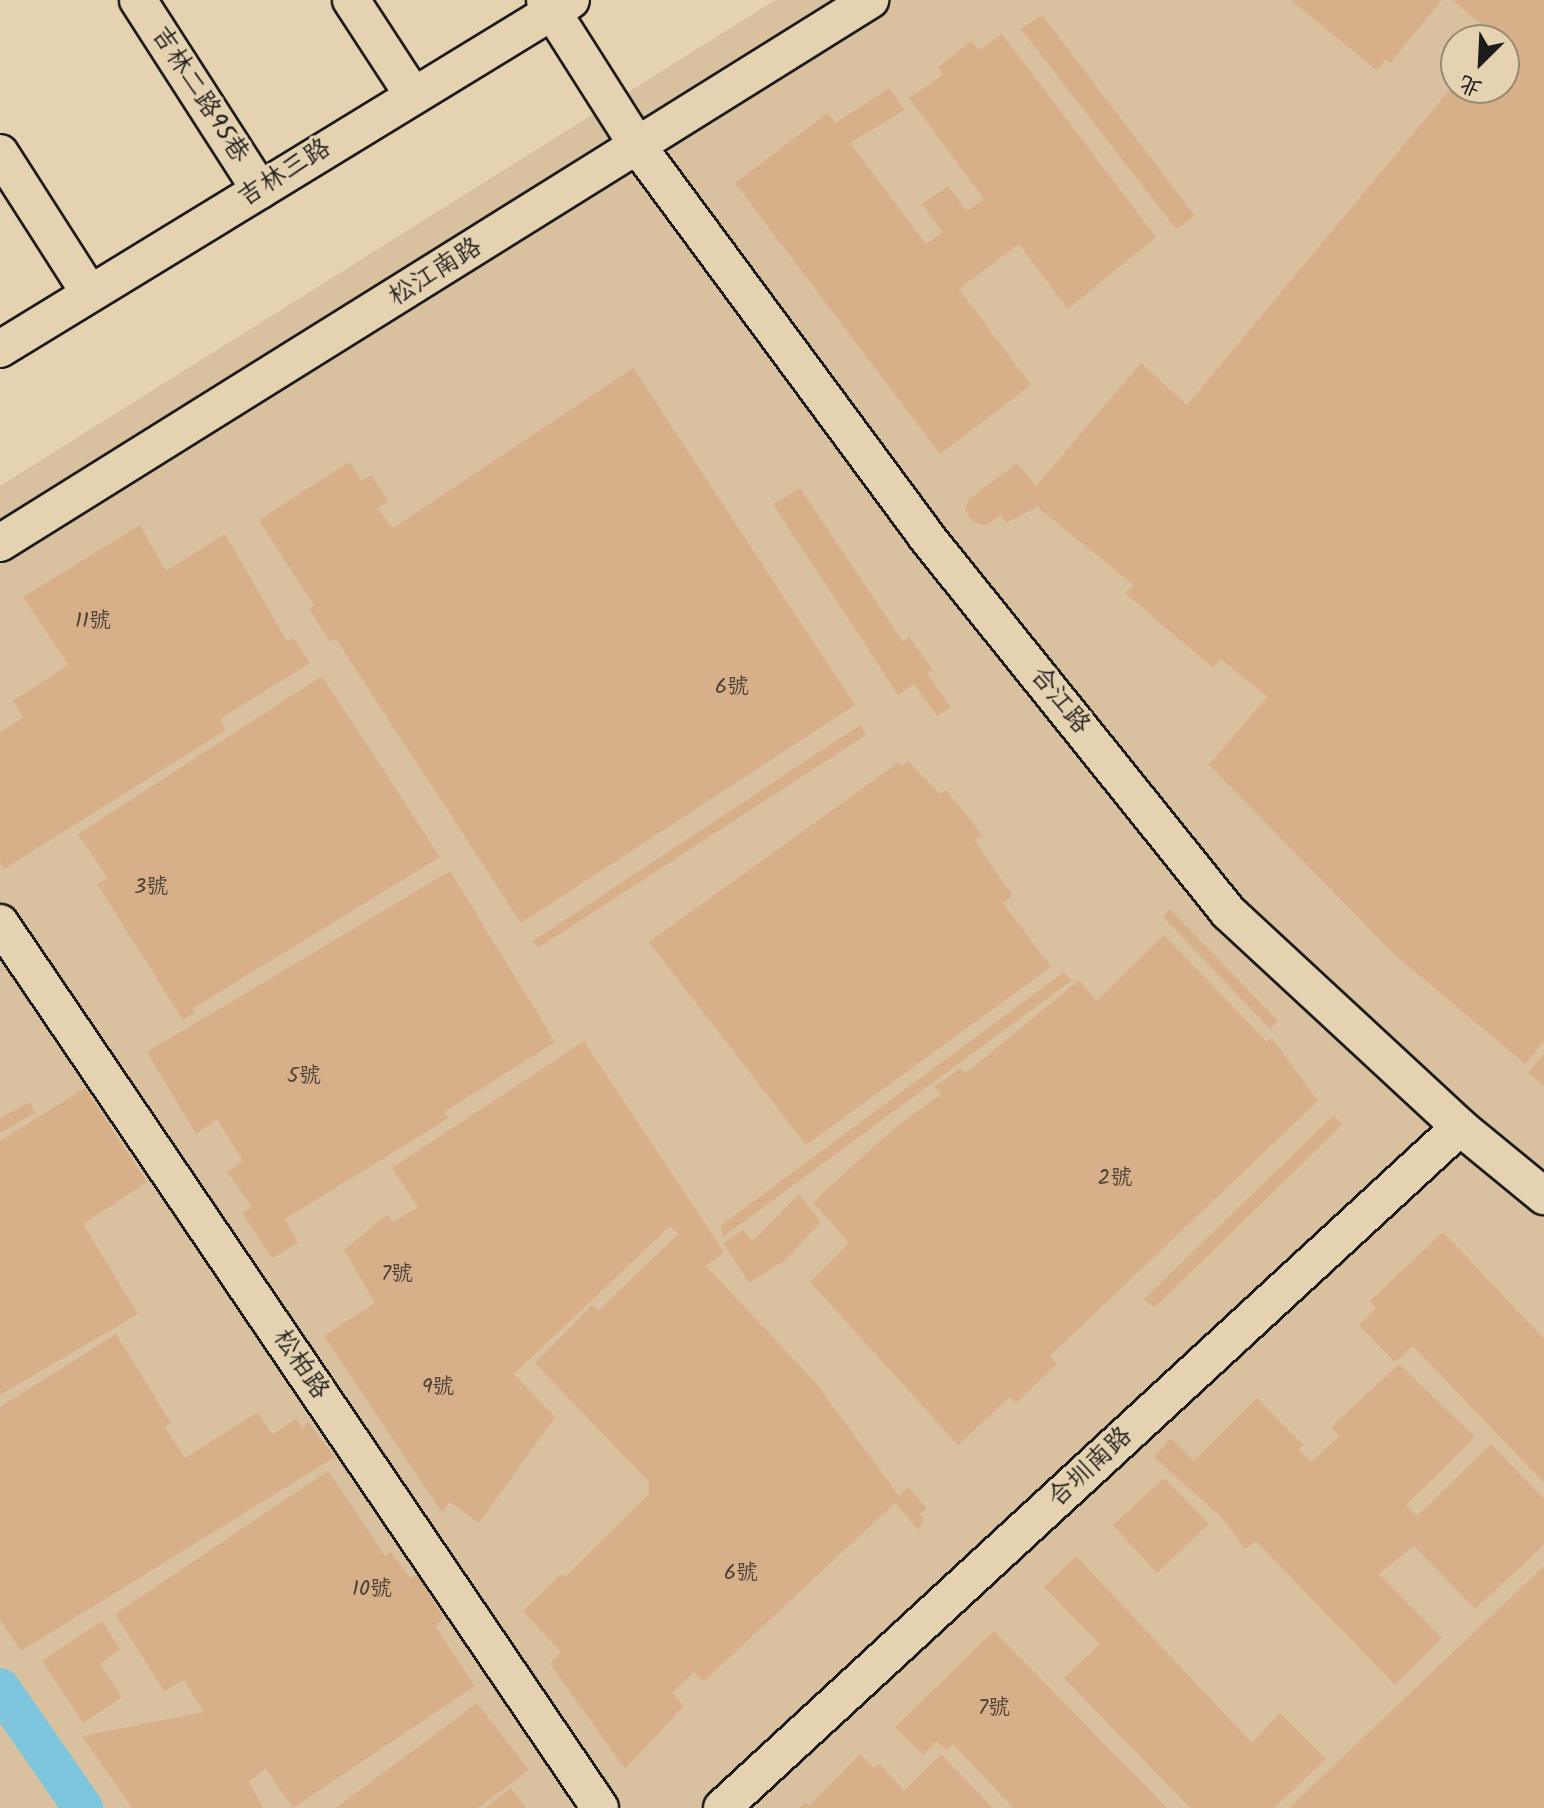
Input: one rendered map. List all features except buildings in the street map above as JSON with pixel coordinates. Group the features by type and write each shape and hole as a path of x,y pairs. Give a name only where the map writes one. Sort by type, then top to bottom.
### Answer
{"street":[{"name":"吉林二路95巷","path":"138,0 260,190"},
{"path":"351,0 413,95"},
{"name":"松江南路","path":"0,543 639,148 870,0"},
{"name":"吉林三路","path":"0,349 556,4"},
{"name":"合江路","path":"556,4 639,148 925,535 1228,912 1460,1127 1544,1196"},
{"path":"0,153 90,294"},
{"name":"松柏路","path":"0,923 600,1808"},
{"name":"合圳南路","path":"722,1808 1460,1127"}],"shaded area":[{"path":"775,0 1544,0 1544,1808 0,1808 0,486"}],"waterway":[{"path":"0,1688 83,1808"}]}
